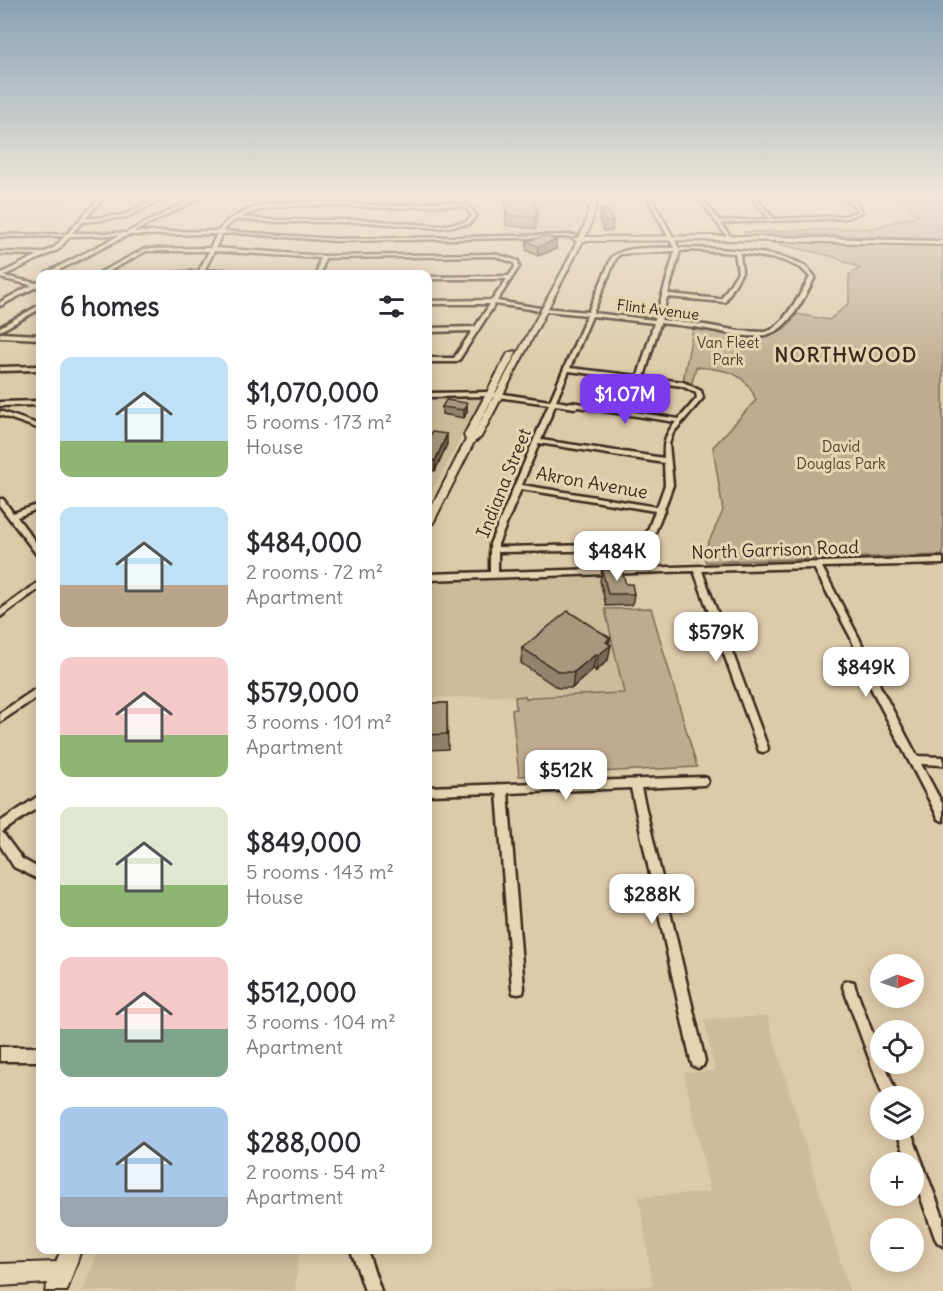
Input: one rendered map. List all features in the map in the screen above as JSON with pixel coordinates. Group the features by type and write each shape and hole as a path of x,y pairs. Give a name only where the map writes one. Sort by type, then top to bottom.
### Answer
{"main road":[{"path":"432,515 470,440 468,435 495,394 569,255"},
{"path":"0,1275 59,1281 69,1254"}],"street":[{"path":"0,276 42,255"},
{"path":"56,270 86,255"},
{"path":"63,270 91,255"},
{"path":"108,270 135,255"},
{"path":"201,270 208,255"},
{"path":"298,255 476,255"},
{"path":"432,360 456,360 517,264 513,259 491,255"},
{"name":"Indiana Street","path":"494,575 493,550 536,441 616,255"},
{"path":"641,378 677,255"},
{"path":"665,295 723,301 740,272 737,255"},
{"name":"Flint Avenue","path":"432,302 494,302 658,322 768,332 779,327 812,280 813,273 778,256 770,255"},
{"path":"320,270 323,257"},
{"path":"0,276 36,283"},
{"path":"432,278 510,277"},
{"path":"0,299 36,284"},
{"path":"0,304 36,284"},
{"path":"0,329 36,309"},
{"path":"432,330 476,329"},
{"path":"0,335 36,337"},
{"path":"0,369 36,368"},
{"path":"567,369 683,384 699,392 700,398 670,433 666,444 669,484 637,570"},
{"path":"432,395 495,394 679,421"},
{"path":"0,404 36,403"},
{"path":"1,414 36,426"},
{"path":"536,441 667,461"},
{"name":"Akron Avenue","path":"518,486 661,510"},
{"path":"0,501 36,548"},
{"path":"13,516 36,507"},
{"path":"493,550 647,544"},
{"name":"North Garrison Road","path":"432,577 943,561"},
{"path":"817,565 943,816"},
{"path":"697,569 763,748"},
{"path":"0,614 36,588"},
{"path":"0,718 36,693"},
{"path":"914,760 943,761"},
{"path":"432,791 703,781"},
{"path":"635,783 698,1061"},
{"path":"502,789 518,988"},
{"path":"0,828 36,803"},
{"path":"0,836 18,863 36,873"},
{"path":"849,987 886,1086"},
{"path":"0,1054 36,1054"},
{"path":"907,1140 943,1238"},
{"path":"360,1254 373,1291"}],"shaded area":[{"path":"479,397 481,400 432,492 432,398"},
{"path":"598,576 624,693 432,698 432,581"},
{"path":"767,1016 849,1291 509,1291 653,1286 639,1197 710,1192 684,1072 715,1071 704,1019"},
{"path":"97,1254 299,1254 295,1291 83,1291"}],"green space":[{"name":"David Douglas Park","path":"828,255 943,255 943,555 706,562 703,554 723,511 713,447 756,400 746,383 725,371 696,367 692,383 683,381 693,329 738,336 761,336 784,330 797,314 829,320 849,303 849,275 860,268"},
{"path":"651,608 697,767 519,776 512,710 516,709 515,697 525,696 526,699 624,693 605,609"}],"building":[{"path":"446,400 467,403 464,410 442,407"},
{"path":"432,432 447,434 435,461 432,460"},
{"path":"621,568 626,584 632,584 634,594 608,594 602,570"},
{"path":"568,611 610,638 606,642 611,645 574,672 559,672 522,648"},
{"path":"432,703 447,703 447,734 432,735"}],"district":[{"name":"NORTHWOOD","path":"846,355"}],"park label":[{"name":"Van Fleet Park","path":"728,352"}]}
